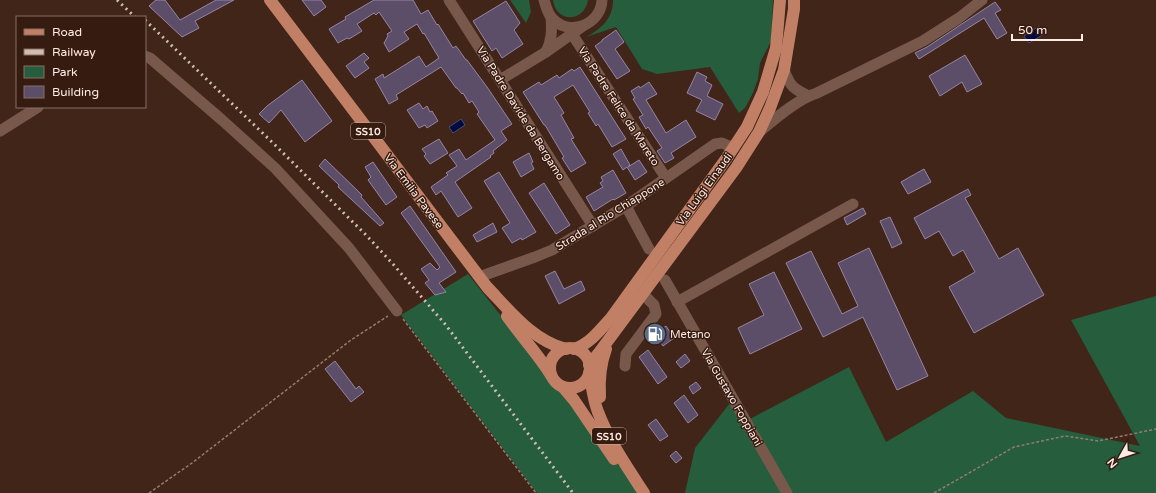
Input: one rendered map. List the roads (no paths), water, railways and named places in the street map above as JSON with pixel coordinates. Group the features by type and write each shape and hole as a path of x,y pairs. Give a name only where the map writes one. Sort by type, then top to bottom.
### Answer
{"main road":[{"name":"Via Emilia Pavese","path":"270,0 480,277 525,340 542,359 552,376"},
{"name":"Via Luigi Einaudi","path":"570,349 581,347 598,333 611,318 687,215 747,127 763,92 776,48 780,0"},
{"name":"Via Luigi Einaudi","path":"589,369 608,340 736,168 759,132 770,108 784,70 793,16 794,0"},
{"name":"Via Emilia Pavese","path":"487,287 516,318 540,338 555,346 570,349"},
{"path":"608,340 601,362 600,397 604,418 614,446"},
{"name":"SS10","path":"570,349 580,351 587,359 594,400 598,412 614,446 644,493"},
{"path":"552,376 550,367 553,359 558,353 570,349"},
{"path":"563,387 574,388 579,386 587,378 589,369"},
{"name":"SS10","path":"552,376 554,380 563,387 574,400 637,493"}],"street":[{"name":"Via Padre Davide da Bergamo","path":"449,0 593,226"},
{"path":"544,0 546,9 551,18 552,32 549,47 546,52"},
{"path":"500,80 546,52 591,21 598,14 602,0"},
{"path":"759,132 776,118 809,96 923,41 959,18 982,0"},
{"path":"551,18 566,27 574,28 583,26"},
{"name":"Via Padre Felice da Mareto","path":"572,34 666,178"},
{"path":"146,56 150,58 222,120 275,168 349,248 397,311"},
{"path":"784,70 792,86 797,91 809,96"},
{"path":"0,130 36,108"},
{"name":"Strada al Rio Chiappone","path":"480,277 552,250 626,206 715,144 722,143 734,148"},
{"path":"677,302 853,204"},
{"path":"626,206 649,249"},
{"name":"Via Gustavo Foppiani","path":"665,280 787,493"},
{"path":"625,366 626,354 656,314 654,305 643,294"}],"railway":[{"path":"117,0 134,16"},
{"path":"146,21 274,144 367,236 392,263 445,324 573,493"}],"place":[{"name":"Metano","path":"655,334"}]}
